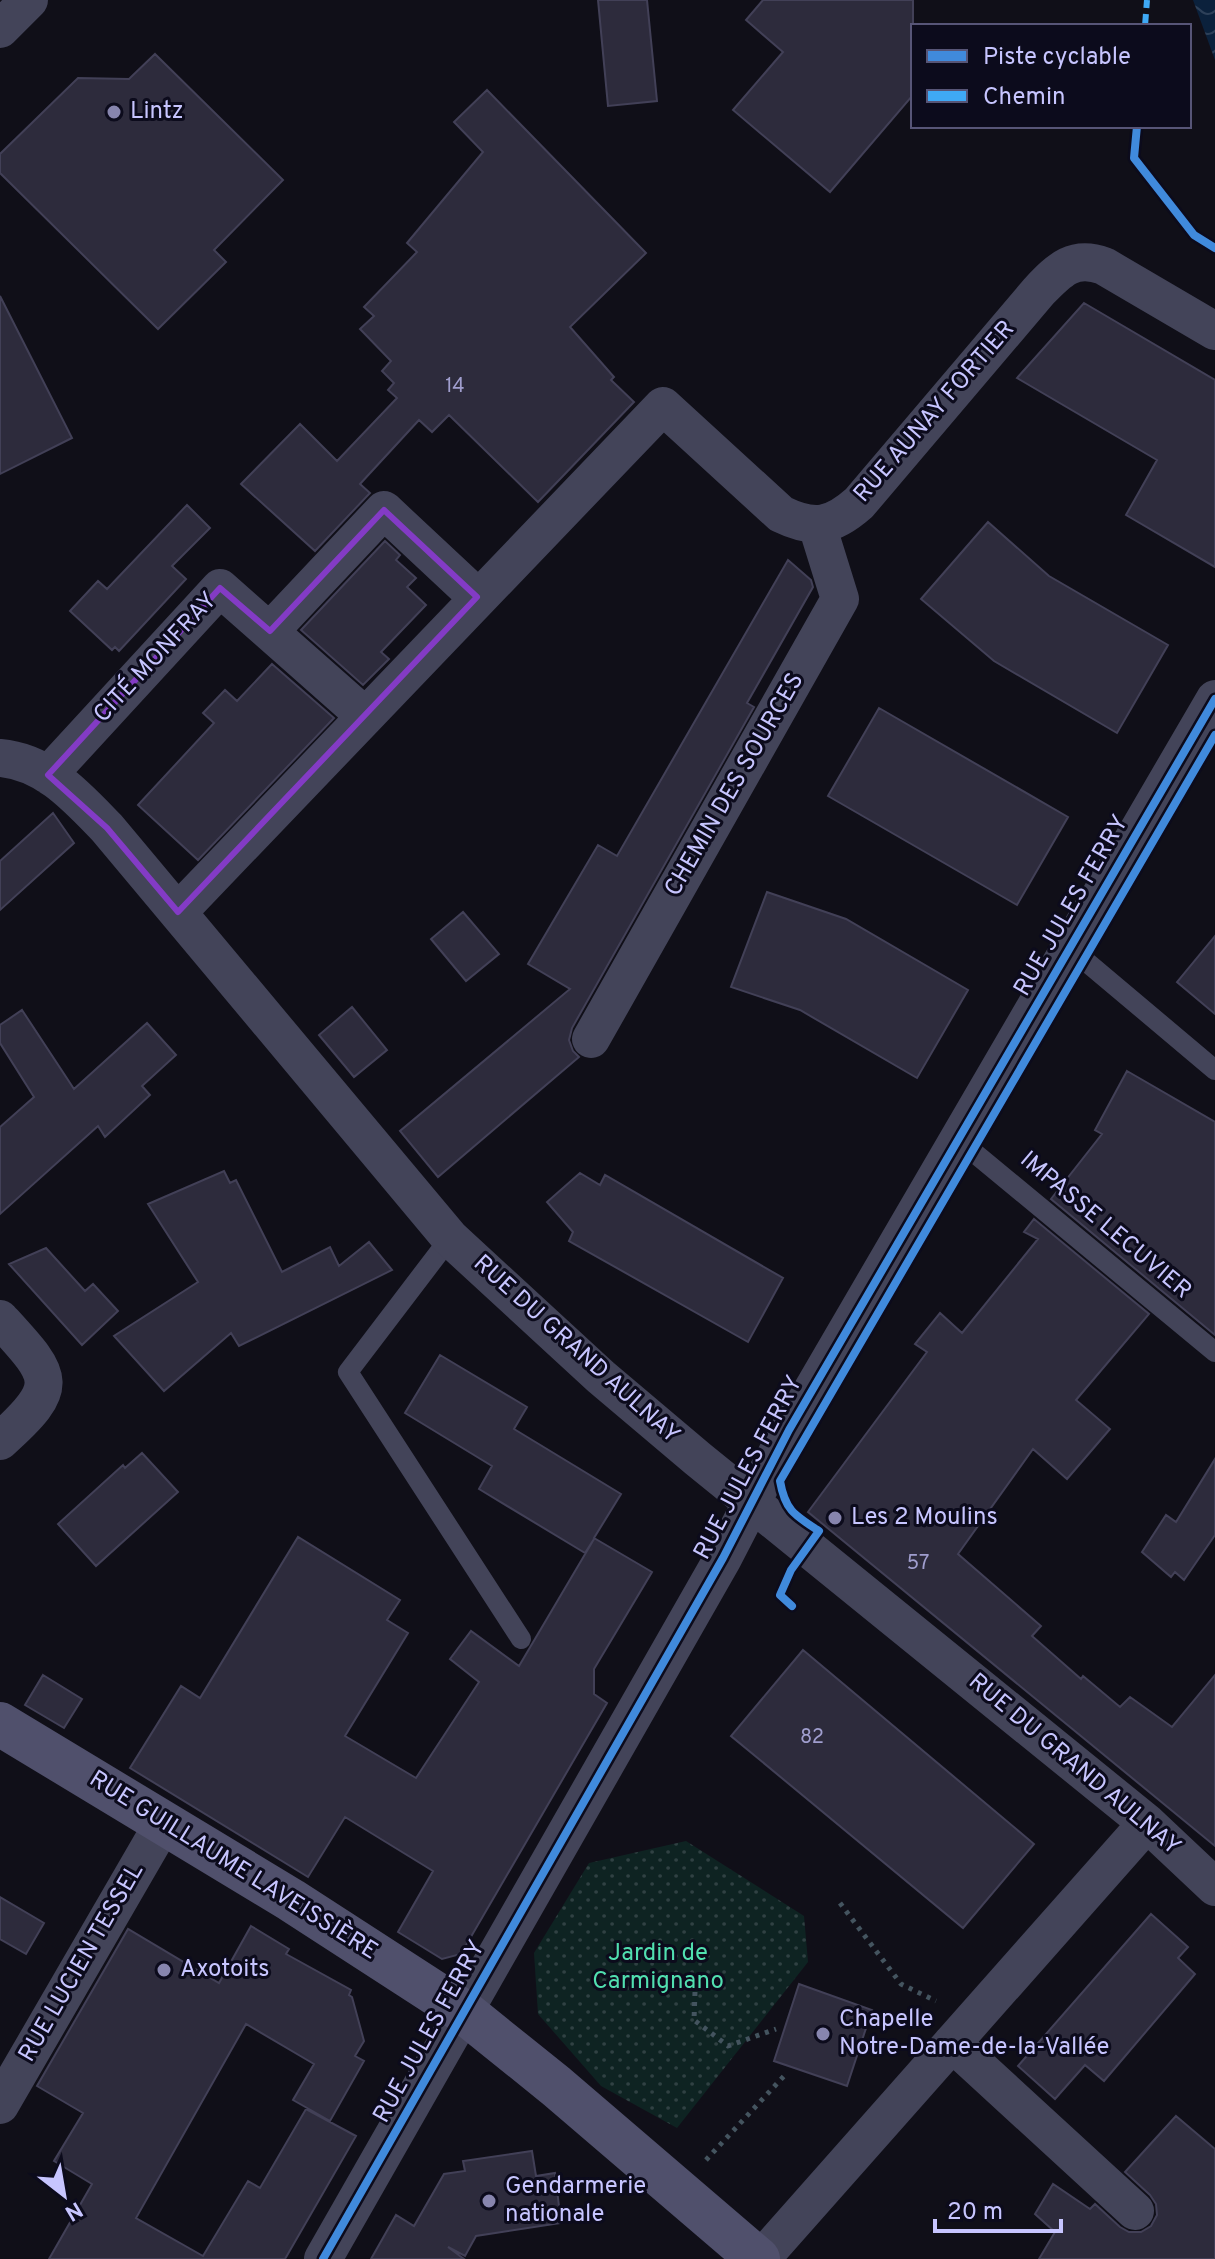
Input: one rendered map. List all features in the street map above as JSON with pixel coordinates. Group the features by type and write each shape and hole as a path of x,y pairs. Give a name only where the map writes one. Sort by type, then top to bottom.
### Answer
{"street":[{"path":"0,29 29,0"},
{"name":"RUE AUNAY FORTIER","path":"817,525 835,520 859,503 1061,269 1089,261 1104,266 1215,331"},
{"path":"178,912 663,406 781,514 798,522 817,525"},
{"path":"270,631 384,510 477,597"},
{"name":"CHEMIN DES SOURCES","path":"591,1039 840,599 817,525"},
{"name":"CITÉ MONFRAY","path":"48,775 220,588 365,716"},
{"name":"RUE JULES FERRY","path":"323,2259 723,1558 789,1430 1215,699"},
{"name":"RUE DU GRAND AULNAY","path":"0,758 33,764 72,792 107,828 450,1238 601,1377 750,1503 1147,1823 1215,1887"},
{"path":"0,1319 33,1356 44,1374 37,1405 0,1441"},
{"name":"RUE GUILLAUME LAVEISSIÈRE","path":"0,1724 291,1900 464,2012 760,2259"},
{"name":"RUE LUCIEN TESSEL","path":"0,2105 164,1822"},
{"path":"760,2259 1147,1823"},
{"path":"963,2031 1135,2211"}],"lane":[{"path":"1070,948 1215,1070"},
{"name":"IMPASSE LECUVIER","path":"960,1141 1215,1352"},
{"path":"450,1238 348,1372 521,1639"}],"path":[{"path":"840,1903 901,1984 963,2031"},
{"path":"695,1992 694,2020 728,2046 776,2029"},
{"path":"678,2190 784,2076"}],"highlighted area":[{"path":"384,510 477,597 178,912 107,828 48,775 220,588 270,631"}],"green space":[{"name":"Jardin de Carmignano","path":"686,1841 804,1916 808,1962 677,2128 601,2086 538,2014 534,1953 589,1863"}],"water":[{"path":"1193,0 1215,0 1215,60"}],"building":[{"path":"598,0 647,0 657,101 608,106"},
{"path":"763,0 913,0 911,97 830,192 733,110 783,52 746,20"},
{"path":"155,54 283,180 214,250 226,262 158,329 0,173 0,154 78,78 129,79"},
{"path":"487,90 646,253 570,327 614,377 611,380 634,402 538,502 449,415 432,432 419,420 360,484 370,493 315,551 241,484 300,424 337,461 397,398 388,390 394,383 382,371 391,361 360,329 374,316 364,307 417,252 407,243 483,152 454,122"},
{"path":"0,296 72,438 0,474"},
{"path":"1084,303 1215,380 1215,567 1126,515 1157,460 1017,378"},
{"path":"187,505 210,528 172,566 186,579 119,651 115,647 112,650 70,611 98,581 107,589"},
{"path":"988,522 1049,576 1168,645 1117,733 994,661 921,599"},
{"path":"385,541 400,555 396,560 416,578 407,587 426,605 381,652 389,659 363,685 301,630"},
{"path":"788,560 811,580 813,587 747,703 754,707 572,1028 569,1040 579,1057 438,1177 400,1131 570,989 528,964 598,845 617,856"},
{"path":"272,664 334,718 198,860 138,805 214,723 203,713 225,690 237,701"},
{"path":"879,708 1068,817 1017,905 828,796"},
{"path":"53,813 74,843 0,910 0,861"},
{"path":"767,892 846,919 968,990 917,1078 800,1010 731,987"},
{"path":"463,912 499,954 466,981 431,939"},
{"path":"1215,936 1215,1014 1177,982"},
{"path":"352,1007 387,1050 354,1077 319,1035"},
{"path":"22,1010 74,1089 147,1023 176,1055 142,1086 150,1095 105,1137 98,1126 0,1214 0,1127 34,1097 0,1043 0,1025"},
{"path":"1127,1071 1215,1122 1215,1335 1051,1199 1102,1134 1095,1130"},
{"path":"224,1171 230,1183 236,1180 282,1272 330,1247 339,1266 369,1242 392,1270 239,1346 231,1333 164,1391 114,1336 198,1282 148,1204"},
{"path":"580,1173 600,1185 605,1175 783,1278 748,1342 569,1241 573,1232 547,1202"},
{"path":"1034,1219 1149,1314 1076,1400 1110,1429 1067,1479 1033,1449 958,1554 1041,1626 1032,1636 1081,1679 1083,1676 1120,1707 1130,1697 1172,1727 1215,1675 1215,1846 808,1512 927,1352 915,1344 940,1313 962,1333 1038,1239 1024,1232"},
{"path":"46,1248 85,1291 93,1284 118,1311 82,1345 9,1264"},
{"path":"440,1355 527,1407 514,1429 621,1494 594,1538 652,1572 594,1669 594,1694 607,1703 461,1954 442,1959 398,1932 433,1871 345,1817 308,1877 130,1768 181,1686 200,1698 298,1537 400,1600 387,1620 408,1633 345,1736 416,1778 479,1682 450,1659 471,1631 519,1666 594,1539 585,1553 479,1489 492,1466 405,1413"},
{"path":"142,1453 178,1492 96,1566 58,1524 123,1465 125,1468"},
{"path":"1215,1459 1215,1535 1184,1580 1175,1572 1171,1577 1142,1552 1166,1515 1176,1522"},
{"path":"803,1650 1034,1844 963,1928 731,1736"},
{"path":"43,1675 82,1699 64,1728 25,1705"},
{"path":"0,1897 44,1923 26,1954 0,1939"},
{"path":"1151,1914 1188,1947 1178,1958 1195,1974 1104,2081 1085,2065 1055,2099 1018,2066"},
{"path":"251,1926 289,1949 286,1954 351,1990 349,1995 364,2041 355,2056 364,2061 330,2121 293,2100 314,2064 246,2024 136,2218 203,2256 248,2181 260,2188 306,2109 356,2136 285,2259 49,2259 92,2184 54,2161 83,2113 37,2086 128,1929 219,1983"},
{"name":"Chapelle Notre-Dame-de-la-Vallée","path":"799,1984 872,2010 847,2086 774,2061"},
{"path":"1176,2116 1215,2149 1215,2259 1039,2259 1055,2232 1035,2214 1053,2184 1090,2209 1095,2204 1129,2232 1141,2232 1151,2226 1157,2215 1156,2204 1125,2172"},
{"name":"Gendarmerie nationale","path":"532,2151 536,2176 555,2173 561,2223 476,2236 465,2256 448,2247 464,2259 371,2259 396,2215 414,2226 444,2174 465,2171 463,2161"}],"marked path":[{"path":"1145,24 1147,0"}],"cycle path":[{"path":"1137,128 1134,158 1194,235 1215,248"},
{"path":"323,2259 723,1558 789,1430 1215,699"},
{"path":"792,1606 780,1595 791,1570 819,1531 792,1511 780,1481 1215,735"}],"place":[{"name":"Lintz","path":"114,112"},
{"name":"Les 2 Moulins","path":"835,1518"},
{"name":"Axotoits","path":"164,1970"},
{"name":"Chapelle Notre-Dame-de-la-Vallée","path":"823,2034"},
{"name":"Gendarmerie nationale","path":"489,2201"}]}
